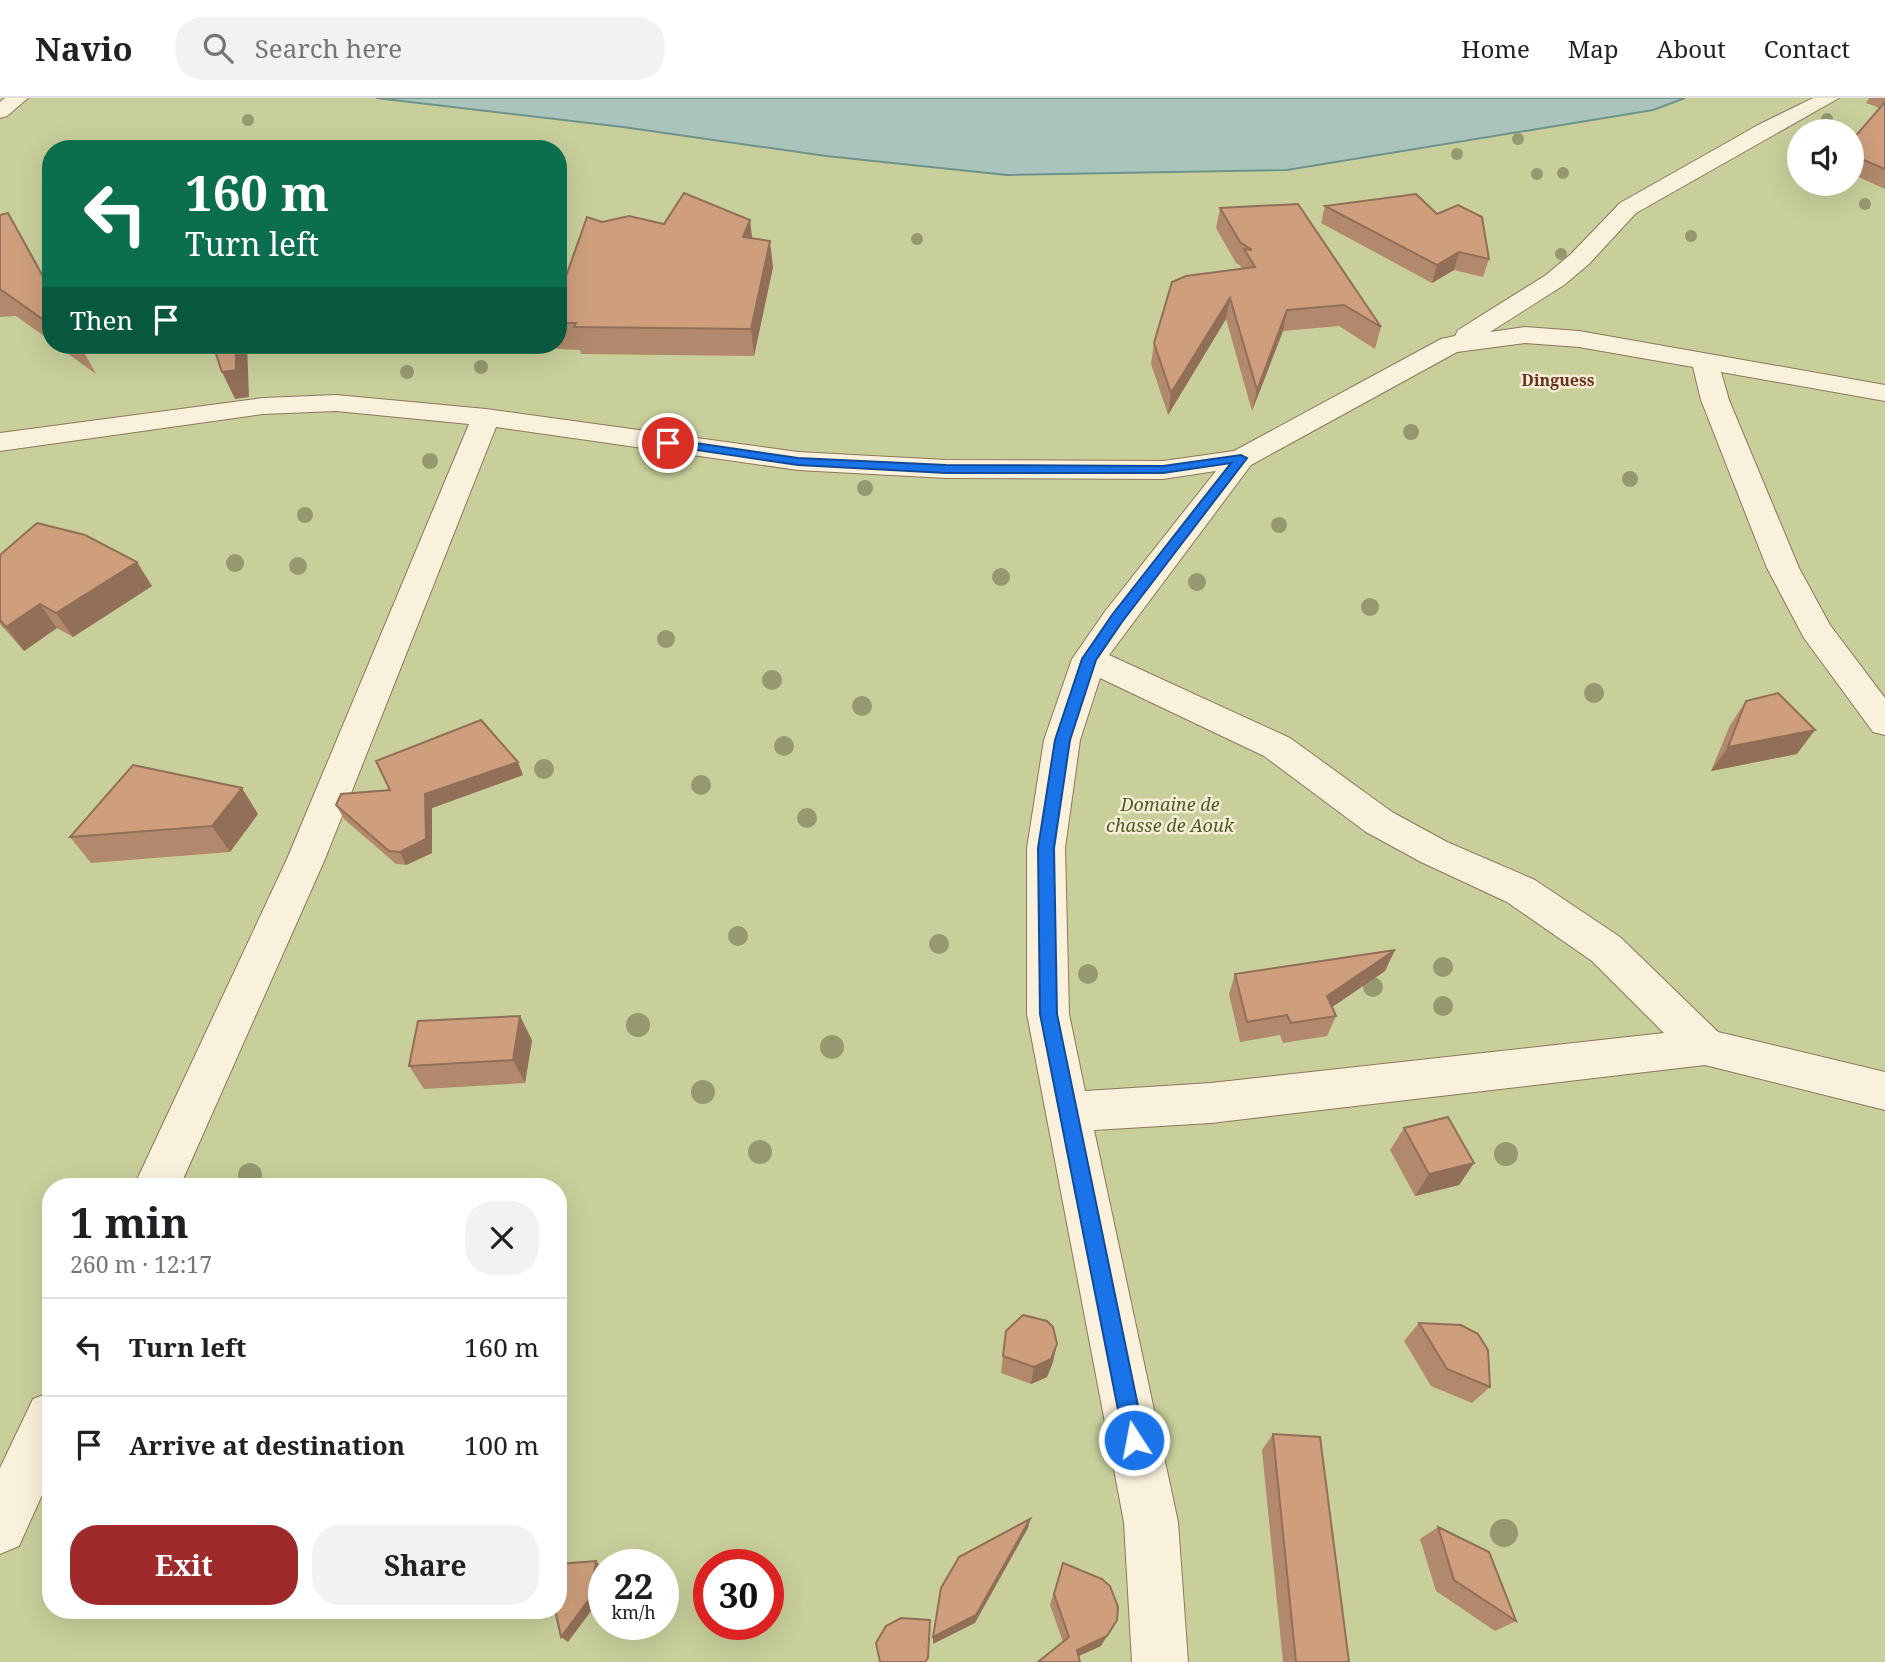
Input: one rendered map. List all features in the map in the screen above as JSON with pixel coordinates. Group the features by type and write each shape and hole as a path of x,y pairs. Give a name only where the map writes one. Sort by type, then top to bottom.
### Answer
{"street":[{"path":"0,112 19,98"},
{"path":"0,442 263,406 336,403 486,417 798,461 946,469 1083,471 1163,470 1241,458 1502,316 1555,280 1580,259 1628,208 1765,129 1829,98"},
{"path":"1450,345 1525,335 1566,338 1885,393"},
{"path":"1705,364 1715,400 1783,568 1816,630 1885,723"},
{"path":"161,1178 306,859 486,417"},
{"path":"1160,1662 1151,1522 1047,1002 1046,848 1062,740 1089,659 1117,618 1241,458"},
{"path":"1089,659 1277,747 1379,822 1434,852 1521,891 1606,949 1705,1047"},
{"path":"1068,1112 1211,1103 1705,1047 1885,1091"},
{"path":"0,1527 42,1436"}],"green space":[{"name":"Domaine de chasse de Aouk","path":"0,98 1885,98 1885,1662 0,1662"}],"water":[{"path":"376,98 1685,98 1653,110 1287,170 1007,175 826,156 623,127"}],"building":[{"path":"1885,102 1885,169 1864,160 1864,126"},
{"path":"684,193 750,220 743,237 770,241 751,329 574,327 576,323 567,323 567,274 587,217 602,222 629,216 664,224"},
{"path":"1416,194 1437,214 1458,205 1482,217 1489,259 1459,252 1437,265 1325,206"},
{"path":"1298,204 1381,327 1344,305 1287,310 1257,390 1230,298 1171,393 1154,343 1172,282 1186,276 1255,267 1244,249 1252,250 1240,242 1220,208"},
{"path":"8,213 42,275 42,319 0,289 0,215"},
{"path":"216,354 236,354 236,370 222,372"},
{"path":"37,523 85,535 137,562 56,613 40,604 6,627 0,620 0,555"},
{"path":"1778,693 1815,730 1728,747 1746,701"},
{"path":"481,720 518,762 425,794 426,839 400,852 389,851 336,805 341,794 390,790 376,761"},
{"path":"133,765 242,788 212,826 70,837"},
{"path":"1395,950 1327,996 1336,1016 1291,1023 1287,1015 1247,1022 1235,974"},
{"path":"520,1016 513,1060 409,1066 418,1021"},
{"path":"1448,1117 1474,1163 1429,1174 1404,1128"},
{"path":"1023,1315 1047,1321 1053,1327 1057,1344 1051,1359 1034,1367 1003,1356 1006,1331"},
{"path":"1419,1323 1461,1325 1478,1334 1488,1350 1490,1387 1447,1369"},
{"path":"1273,1434 1320,1437 1349,1662 1296,1662"},
{"path":"1030,1519 976,1615 933,1637 941,1588 959,1557"},
{"path":"1438,1527 1489,1552 1516,1621 1454,1580"},
{"path":"588,1562 588,1601 561,1637 557,1619 567,1619 567,1563"},
{"path":"1063,1563 1102,1579 1110,1586 1118,1607 1117,1620 1107,1636 1077,1650 1080,1662 1038,1662 1069,1637 1054,1594"},
{"path":"901,1618 930,1620 928,1658 925,1662 880,1662 876,1643 886,1626"}],"district":[{"name":"Dinguess","path":"1558,380"}],"route":[{"path":"668,443 798,461 946,469 1163,470 1241,458 1117,618 1089,659 1062,740 1046,848 1045,979 1048,1014 1134,1440"}]}
